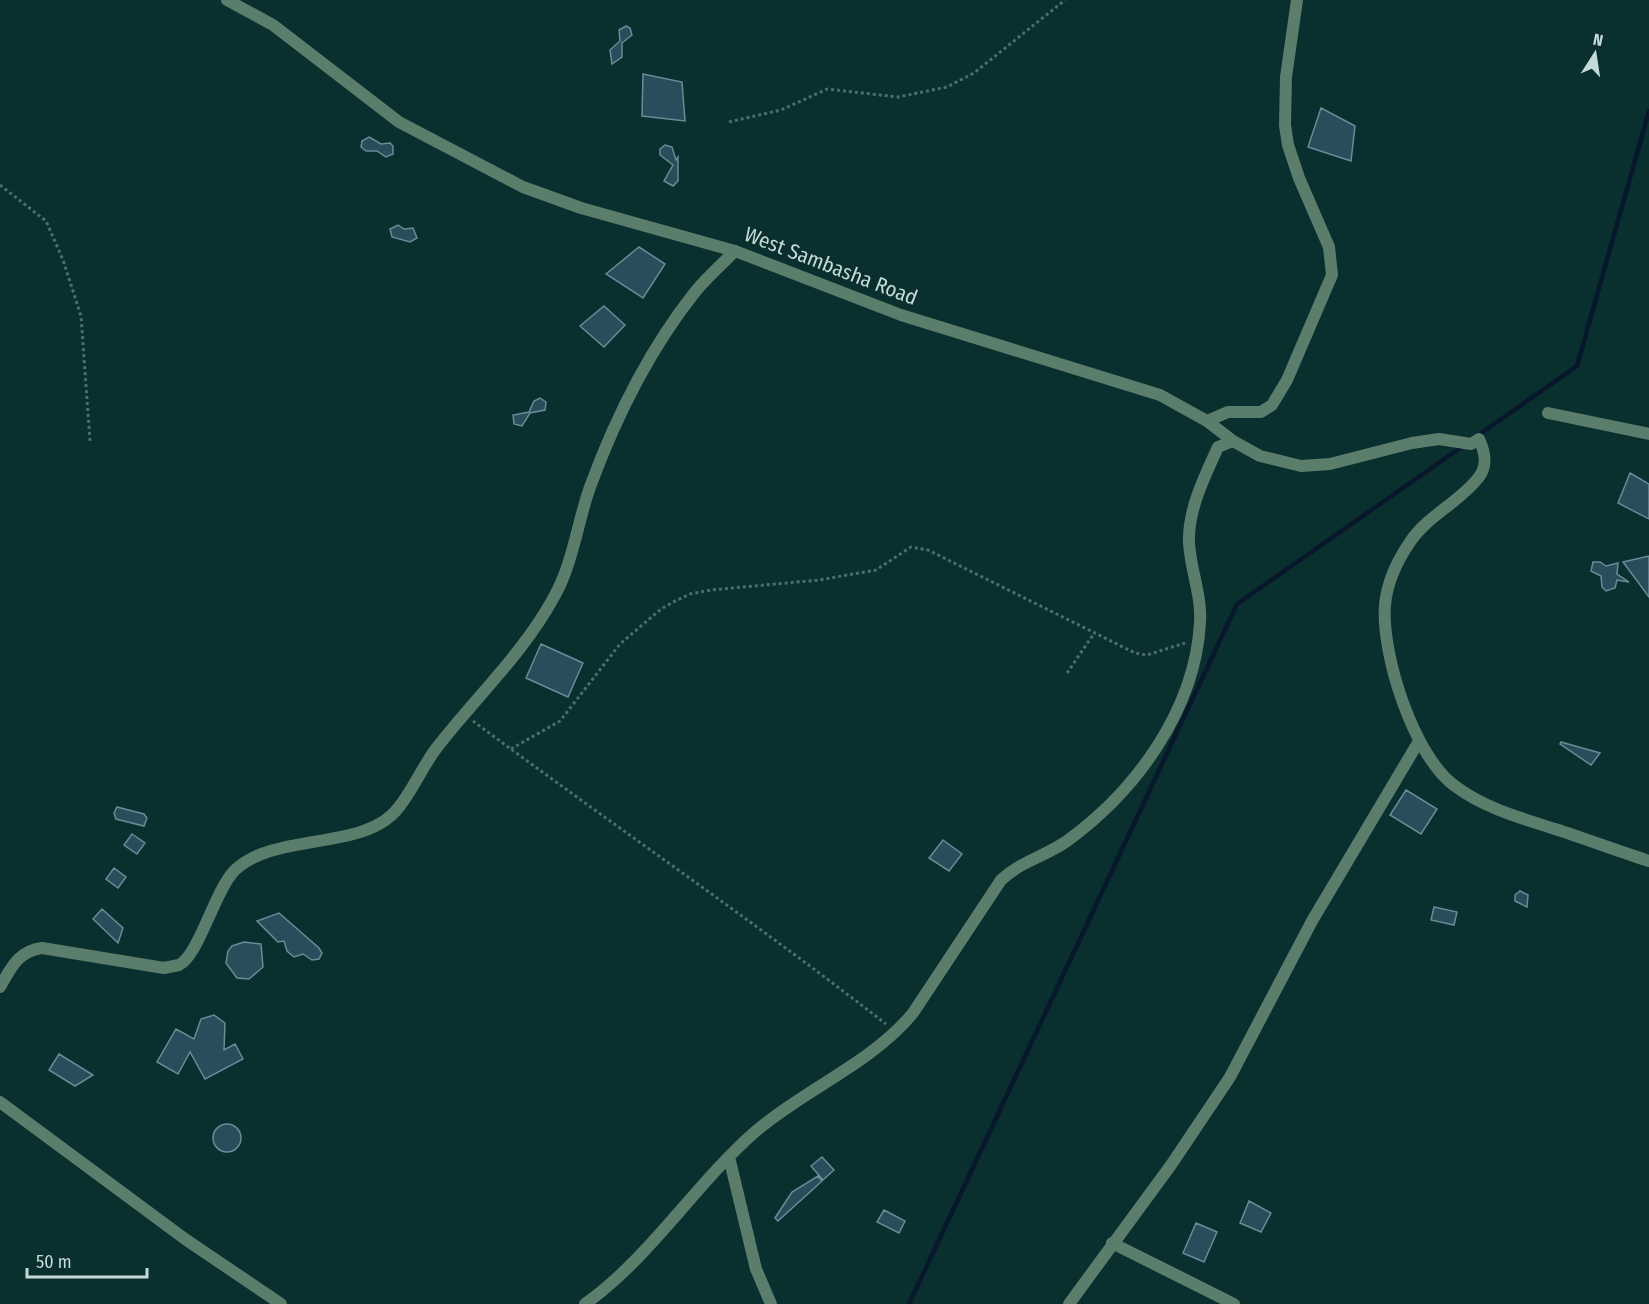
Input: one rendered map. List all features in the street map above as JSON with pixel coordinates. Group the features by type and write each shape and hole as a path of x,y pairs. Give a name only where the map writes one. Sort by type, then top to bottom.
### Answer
{"street":[{"name":"West Sambasha Road","path":"227,0 273,25 399,122 488,171 581,208 735,251 901,315 1160,395 1207,421 1233,441 1260,456 1300,465 1352,460 1412,442 1439,439 1472,444 1479,439 1485,452 1484,466 1479,477 1422,525 1392,573 1385,605 1386,632 1397,686 1419,741"},
{"path":"1207,421 1228,412 1261,412 1272,405 1287,380 1332,275 1329,247 1299,178 1288,145 1285,125 1286,77 1297,0"},
{"path":"0,987 15,961 22,954 42,948 165,968 180,964 189,955 221,890 236,870 256,858 290,847 366,830 385,821 399,808 435,750 506,666 553,599 565,574 591,485 626,404 663,336 696,290 735,251"},
{"path":"1548,413 1649,434"},
{"path":"585,1304 646,1248 729,1157 777,1114 896,1032 913,1013 1001,880 1017,866 1058,847 1085,828 1141,770 1180,702 1198,638 1199,600 1189,542 1194,509 1218,447 1233,441"},
{"path":"1069,1304 1171,1165 1230,1077 1312,921 1419,741 1432,763 1448,780 1488,805 1649,861"},
{"path":"0,1102 184,1239 281,1304"},
{"path":"729,1157 756,1269 771,1304"},
{"path":"1112,1243 1234,1304"}],"path":[{"path":"729,122 781,110 827,89 898,97 947,87 974,73 1065,0"},
{"path":"0,185 46,221 63,260 81,316 90,441"},
{"path":"511,749 560,721 620,644 662,609 677,600 690,594 711,590 819,580 876,570 911,547 928,550 1140,655 1198,638"},
{"path":"1067,673 1095,632"},
{"path":"465,715 623,832 781,942 896,1032"}],"building":[{"path":"626,26 630,28 632,35 622,43 622,57 612,64 610,50 620,41 619,30"},
{"path":"643,74 682,82 685,121 642,116"},
{"path":"1321,108 1355,126 1351,161 1308,147"},
{"path":"369,137 381,144 390,143 393,146 393,154 386,157 377,151 366,151 361,147 362,141"},
{"path":"665,145 672,147 676,160 678,157 678,181 673,186 664,181 673,165 660,155 660,149"},
{"path":"398,225 404,229 413,228 417,238 410,242 392,237 390,229"},
{"path":"639,247 665,264 643,298 606,274"},
{"path":"604,306 625,325 604,347 580,326"},
{"path":"540,398 546,402 545,410 530,413 522,426 514,424 513,415 529,412 534,401"},
{"path":"1630,473 1649,484 1649,519 1618,503"},
{"path":"1649,556 1649,597 1623,562"},
{"path":"1593,562 1600,562 1606,566 1618,563 1617,574 1629,582 1617,580 1615,588 1606,591 1602,587 1601,576 1591,571"},
{"path":"541,644 583,663 568,697 526,678"},
{"path":"1561,742 1600,753 1591,765 1560,744"},
{"path":"1406,790 1437,809 1421,834 1390,815"},
{"path":"117,807 144,814 147,818 144,826 116,819 114,813"},
{"path":"132,834 145,843 137,854 124,845"},
{"path":"943,840 962,854 949,871 929,858"},
{"path":"114,868 126,877 118,888 106,879"},
{"path":"1520,891 1528,895 1527,907 1515,901 1515,895"},
{"path":"1434,907 1457,912 1454,925 1431,920"},
{"path":"102,909 123,928 118,943 93,919"},
{"path":"279,913 319,948 322,953 319,959 312,960 303,954 294,957 287,951 284,941 278,942 257,921"},
{"path":"244,942 261,944 263,967 249,979 237,978 226,963 228,951 232,946"},
{"path":"214,1015 225,1023 224,1050 235,1044 243,1059 205,1079 190,1052 178,1074 157,1062 176,1029 194,1039 201,1019"},
{"path":"59,1054 93,1075 75,1086 49,1070"},
{"path":"227,1124 237,1128 241,1138 237,1148 227,1152 217,1148 213,1138 217,1128"},
{"path":"822,1157 834,1170 823,1180 811,1166"},
{"path":"818,1176 822,1181 778,1221 775,1218 792,1192"},
{"path":"1249,1201 1271,1213 1261,1232 1240,1223"},
{"path":"884,1210 905,1221 899,1233 877,1222"},
{"path":"1196,1223 1217,1232 1204,1262 1183,1253"}],"waterway":[{"path":"1477,436 1577,366 1649,111"},
{"path":"909,1304 1237,604 1463,446"}]}
